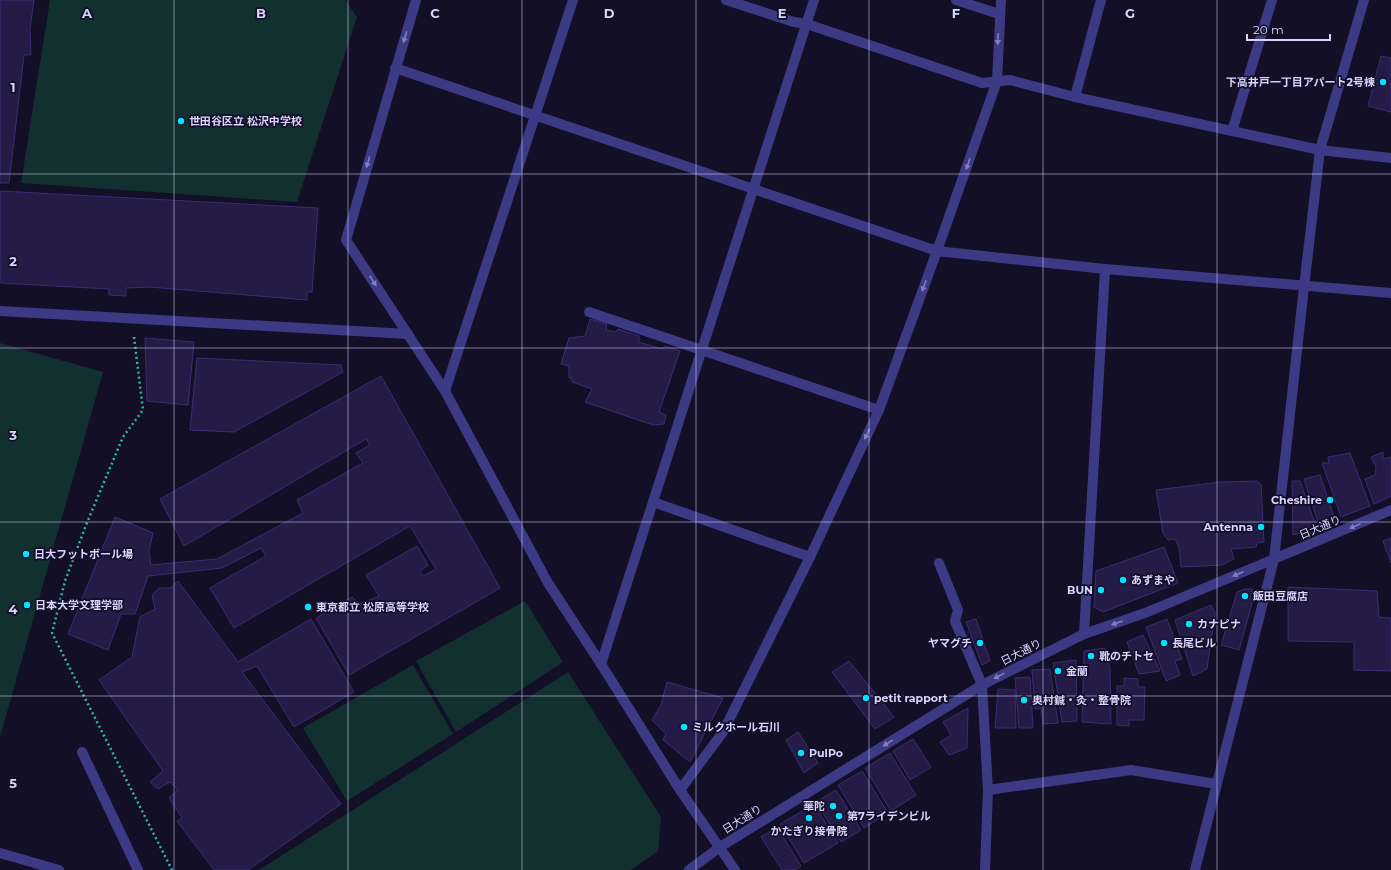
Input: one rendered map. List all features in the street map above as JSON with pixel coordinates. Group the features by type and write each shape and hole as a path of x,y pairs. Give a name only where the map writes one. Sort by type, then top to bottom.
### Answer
{"street":[{"path":"416,0 346,240 445,390 548,583 680,790 735,870"},
{"path":"445,390 573,0"},
{"path":"726,0 794,22 807,24 982,83 1010,80 1075,97 1320,150 1391,158"},
{"path":"601,664 814,0"},
{"path":"956,0 999,14"},
{"path":"680,790 723,732 810,557 879,410 997,81 999,14 1001,0"},
{"path":"1075,97 1101,0"},
{"path":"1232,131 1272,0"},
{"path":"1195,870 1274,560 1320,150 1364,0"},
{"path":"395,68 937,251 1106,269 1304,287 1391,293"},
{"path":"1084,634 1106,269"},
{"path":"0,311 408,334"},
{"path":"589,312 879,410"},
{"path":"653,502 810,557"},
{"name":"日大通り","path":"690,870 720,847 982,685 1084,634 1145,613 1391,510"},
{"path":"939,563 958,610 955,621 982,685 988,790 985,870"},
{"path":"82,752 138,870"},
{"path":"988,790 1132,770 1216,784"},
{"path":"0,853 59,870"}],"path":[{"path":"132,318 143,410 123,437 86,525 64,581 52,633 172,870"}],"green space":[{"path":"50,0 345,0 357,17 297,202 21,183"},
{"name":"日大フットボール場","path":"0,343 103,372 0,737"},
{"path":"525,601 563,662 456,732 416,661"},
{"path":"413,665 453,734 347,801 303,728"},
{"path":"568,672 661,817 658,851 631,870 259,870"}],"building":[{"path":"0,0 34,0 30,29 31,55 24,55 9,183 0,183"},
{"name":"下高井戸一丁目アパート2号棟","path":"1381,56 1391,58 1391,112 1368,106"},
{"path":"0,191 318,208 312,292 307,292 307,300 149,287 126,288 126,296 109,295 109,289 0,283"},
{"path":"590,319 607,324 606,330 615,332 618,329 639,336 639,342 662,349 665,346 680,351 659,412 666,415 664,424 653,425 585,402 592,389 572,382 572,378 569,378 569,366 561,364 569,338 585,336"},
{"path":"145,338 194,342 188,405 147,401"},
{"path":"197,358 341,365 343,372 234,432 190,430"},
{"path":"381,376 500,588 349,675 316,618 352,597 360,604 379,596 366,575 417,546 428,565 420,571 423,576 436,569 410,526 234,628 210,588 266,556 261,548 222,568 148,576 135,614 121,614 108,650 68,634 115,517 153,533 149,551 151,565 217,559 303,513 297,500 363,463 356,453 370,445 366,439 184,546 160,499"},
{"path":"1383,452 1383,459 1391,457 1391,496 1374,504 1365,479 1375,475 1376,467 1371,457"},
{"path":"1350,453 1370,506 1341,517 1322,463 1329,463 1328,457"},
{"path":"1320,475 1335,520 1319,525 1304,479"},
{"path":"1257,481 1261,485 1264,542 1257,543 1256,547 1231,549 1234,559 1222,565 1181,567 1179,547 1175,539 1168,540 1163,533 1156,490 1220,482"},
{"path":"1292,481 1300,481 1317,529 1293,535"},
{"path":"1391,538 1391,563 1383,541"},
{"path":"1164,547 1178,583 1103,612 1094,607 1096,571"},
{"path":"178,581 238,662 311,619 354,692 294,727 257,666 242,672 341,804 248,870 214,870 177,821 182,818 169,798 178,790 170,782 158,789 150,782 163,771 99,680 132,657 140,617 155,609 152,595 159,588 171,588"},
{"path":"1288,587 1377,591 1379,617 1391,618 1391,671 1354,670 1354,642 1288,641"},
{"path":"1245,589 1252,589 1250,599 1253,600 1239,650 1221,645 1237,592"},
{"path":"1211,605 1215,613 1207,669 1193,676 1175,620"},
{"path":"976,619 990,661 982,665 966,622"},
{"name":"長尾ビル","path":"1167,619 1182,659 1175,661 1180,675 1166,681 1146,627"},
{"path":"1143,635 1160,671 1139,674 1127,642"},
{"path":"1105,648 1110,668 1111,724 1082,722 1084,651"},
{"path":"1076,660 1077,721 1062,722 1053,663"},
{"path":"849,661 894,717 875,729 832,672"},
{"path":"1050,669 1058,723 1043,724 1041,708 1035,709 1032,670"},
{"path":"1030,677 1033,728 1019,728 1015,678"},
{"path":"1124,678 1138,679 1138,687 1145,687 1144,720 1129,720 1129,726 1117,725 1117,686 1124,686"},
{"name":"ミルクホール石川","path":"667,682 723,698 690,762 663,740 666,734 652,720 661,705"},
{"path":"998,689 1015,690 1016,728 995,728"},
{"path":"968,708 967,748 949,755 940,742 951,735 943,722"},
{"path":"798,732 818,763 804,773 786,740"},
{"path":"913,739 931,767 910,780 893,751"},
{"path":"890,753 916,795 891,811 865,768"},
{"path":"862,771 888,813 864,828 838,785"},
{"name":"第7ライデンビル","path":"836,790 861,830 841,842 816,802"},
{"path":"814,804 838,843 804,863 780,824"},
{"path":"777,827 801,866 796,870 782,870 761,837"}],"place":[{"name":"下高井戸一丁目アパート2号棟","path":"1383,82"},
{"name":"世田谷区立 松沢中学校","path":"181,121"},
{"name":"Cheshire","path":"1330,500"},
{"name":"Antenna","path":"1261,527"},
{"name":"日大フットボール場","path":"26,554"},
{"name":"あずまや","path":"1123,580"},
{"name":"BUN","path":"1101,590"},
{"name":"飯田豆腐店","path":"1245,596"},
{"name":"日本大学文理学部","path":"27,605"},
{"name":"東京都立 松原高等学校","path":"308,607"},
{"name":"カナピナ","path":"1189,624"},
{"name":"ヤマグチ","path":"980,643"},
{"name":"長尾ビル","path":"1164,643"},
{"name":"靴のチトセ","path":"1091,656"},
{"name":"金蘭","path":"1058,671"},
{"name":"petit rapport","path":"866,698"},
{"name":"奥村鍼・灸・整骨院","path":"1024,700"},
{"name":"ミルクホール石川","path":"684,727"},
{"name":"PulPo","path":"801,753"},
{"name":"華陀","path":"833,806"},
{"name":"第7ライデンビル","path":"839,816"},
{"name":"かたぎり接骨院","path":"809,818"}]}
